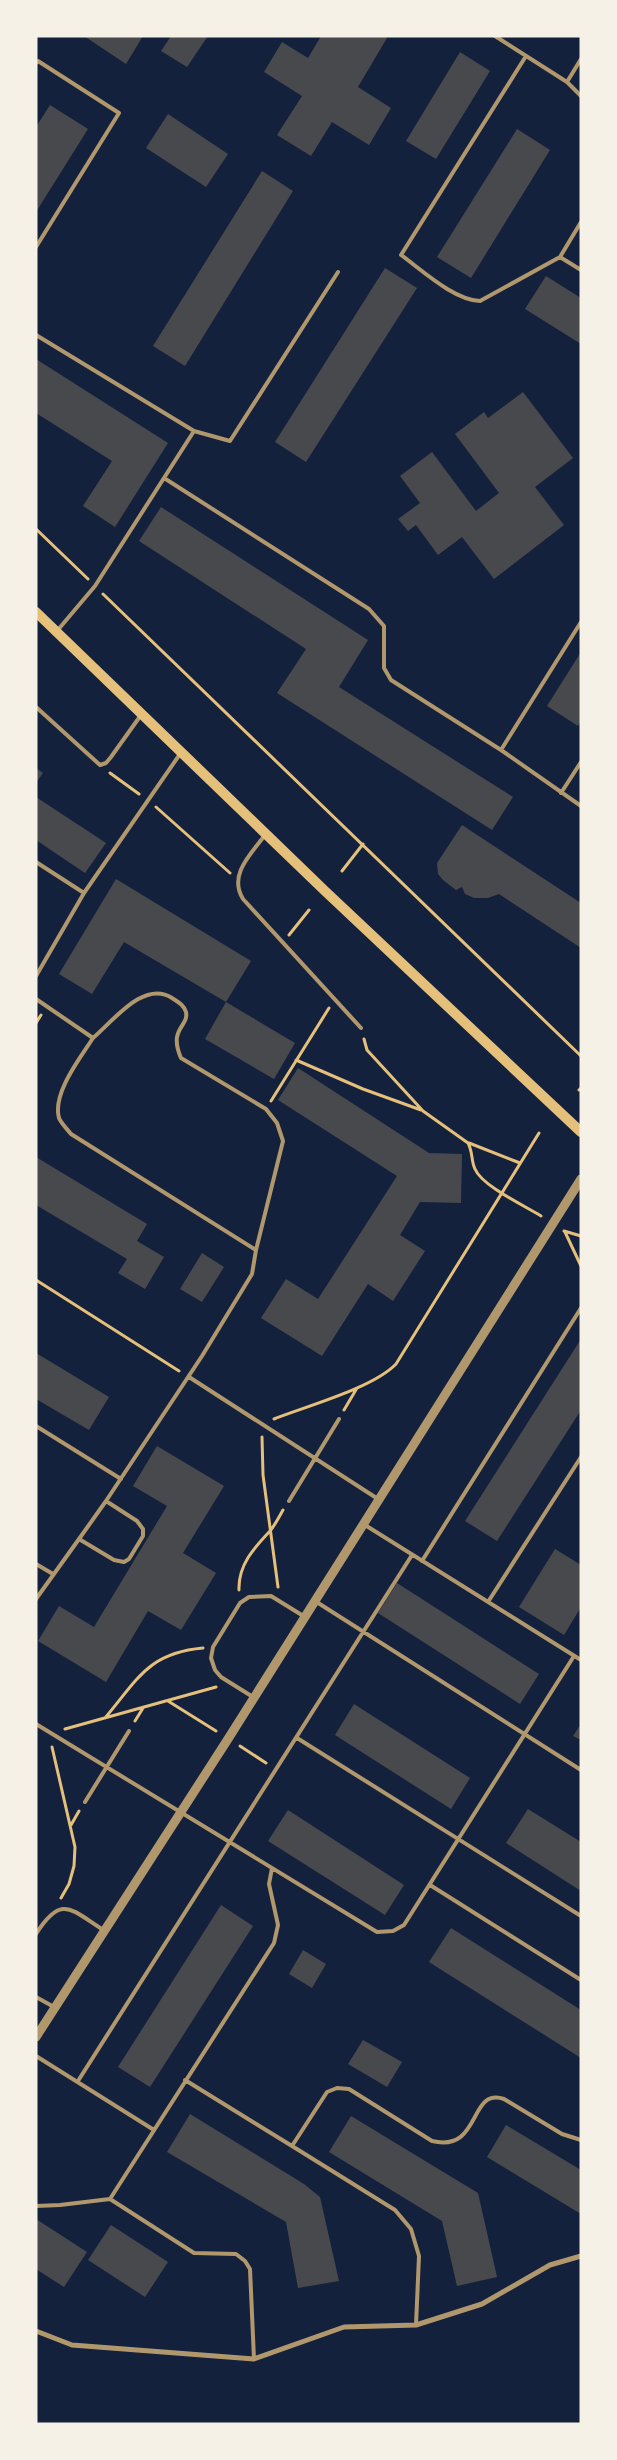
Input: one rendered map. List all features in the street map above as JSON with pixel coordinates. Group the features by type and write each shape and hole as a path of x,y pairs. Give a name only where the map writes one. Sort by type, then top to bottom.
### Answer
{"main road":[{"path":"38,618 57,631 181,752 581,1132"}],"street":[{"path":"36,2037 255,1697 581,1178"},
{"path":"36,2332 72,2345 254,2359 344,2328 416,2325 482,2304 550,2266 581,2256"}],"lane":[{"path":"495,36 567,82 581,96"},
{"path":"526,56 401,256 458,296 469,301 480,301 560,257 581,222"},
{"path":"567,82 581,60"},
{"path":"36,63 38,61 119,113 36,247"},
{"path":"560,257 581,270"},
{"path":"36,335 194,431 230,442 338,272"},
{"path":"57,631 95,586 194,431"},
{"path":"164,478 374,614 384,626 384,668 391,680 501,750 581,806"},
{"path":"501,750 581,622"},
{"path":"36,707 100,765 106,763 111,757 142,713"},
{"path":"36,976 84,894 181,752"},
{"path":"561,793 581,762"},
{"path":"266,833 242,866 237,879 237,889 243,899 361,1028"},
{"path":"36,862 84,894"},
{"path":"36,1599 106,1501 189,1377 252,1274 256,1250 283,1141 277,1123 266,1109 181,1058 176,1047 176,1034 186,1017 186,1010 182,1005 164,993 155,992 137,999 93,1038 66,1081 59,1103 60,1118 71,1134 256,1250"},
{"path":"36,999 93,1038"},
{"path":"422,1561 581,1308"},
{"path":"189,1377 378,1500"},
{"path":"289,1501 338,1419"},
{"path":"36,1426 121,1479"},
{"path":"488,1602 581,1457"},
{"path":"79,1539 114,1560 124,1562 129,1559 143,1536 143,1529 137,1521 106,1501"},
{"path":"363,1524 581,1660"},
{"path":"78,2082 412,1555"},
{"path":"36,1564 53,1574"},
{"path":"255,1697 230,1682 215,1670 211,1658 213,1647 240,1603 249,1597 272,1596 305,1616"},
{"path":"315,1601 581,1770"},
{"path":"36,1724 377,1932 393,1931 404,1925 574,1656"},
{"path":"85,1802 129,1730"},
{"path":"297,1738 581,1916"},
{"path":"110,2198 274,1944 278,1926 269,1884 272,1868"},
{"path":"430,1885 581,1980"},
{"path":"36,1934 53,1911 71,1910 105,1932"},
{"path":"36,1997 55,2008"},
{"path":"36,2056 154,2130"},
{"path":"185,2080 395,2210 411,2229 418,2256 416,2325"},
{"path":"292,2146 327,2092 337,2088 349,2088 432,2141 444,2144 455,2142 464,2135 483,2104 497,2096 562,2134 581,2140"},
{"path":"36,2206 60,2205 110,2198 194,2253 226,2252 236,2254 245,2261 250,2270 254,2359"}],"path":[{"path":"36,529 581,1056"},
{"path":"100,765 148,800 237,879"},
{"path":"342,871 363,844"},
{"path":"282,942 309,910"},
{"path":"266,1109 334,999"},
{"path":"367,1050 423,1111 468,1143 520,1163"},
{"path":"296,1060 363,1090 423,1111"},
{"path":"280,1602 263,1475 262,1424 358,1387 390,1370 396,1364 539,1133"},
{"path":"468,1143 472,1150 474,1168 482,1179 541,1216"},
{"path":"560,1229 581,1236"},
{"path":"565,1232 581,1266"},
{"path":"36,1280 178,1370"},
{"path":"338,1419 358,1387"},
{"path":"240,1603 242,1569 254,1547 270,1530 289,1501"},
{"path":"104,1718 143,1673 167,1655 184,1650 213,1647"},
{"path":"53,1911 69,1884 74,1866 75,1847 49,1733 230,1682"},
{"path":"168,1701 216,1731"},
{"path":"129,1730 143,1708"},
{"path":"239,1746 276,1769"},
{"path":"70,1826 85,1802"}],"building":[{"path":"84,36 143,36 126,64"},
{"path":"171,36 208,36 187,67 161,51"},
{"path":"321,36 384,36 387,38 358,87 391,108 369,145 332,122 311,156 277,135 302,96 264,72 282,42 308,58"},
{"path":"460,52 490,71 436,159 406,141"},
{"path":"50,105 88,129 36,212 36,127"},
{"path":"168,114 228,154 206,187 146,148"},
{"path":"517,129 550,150 471,278 437,257"},
{"path":"262,171 293,191 185,366 153,346"},
{"path":"385,268 417,288 306,462 275,442"},
{"path":"546,276 581,298 581,344 525,309"},
{"path":"36,359 168,443 115,527 83,506 112,461 36,413"},
{"path":"523,392 573,458 535,487 564,525 494,579 462,537 438,555 416,525 408,531 398,519 420,503 400,476 432,452 476,511 499,493 455,434 484,412 488,418"},
{"path":"161,507 368,640 339,687 513,797 492,830 277,693 306,649 139,541"},
{"path":"581,652 581,721 578,726 547,706"},
{"path":"36,768 43,773 36,783"},
{"path":"36,797 106,843 85,873 36,840"},
{"path":"462,825 581,903 581,948 499,894 488,898 474,898 465,894 462,887 456,890 443,880 438,874 437,863"},
{"path":"116,879 251,961 226,1002 124,942 92,994 59,974"},
{"path":"226,1002 295,1043 274,1079 205,1039"},
{"path":"298,1068 429,1153 462,1154 461,1203 420,1202 400,1235 425,1251 393,1301 368,1284 322,1356 261,1318 286,1279 318,1299 397,1176 278,1100"},
{"path":"36,1157 147,1224 137,1241 164,1257 145,1289 118,1273 127,1259 36,1205"},
{"path":"202,1253 224,1267 202,1302 180,1289"},
{"path":"581,1339 581,1410 497,1541 465,1521"},
{"path":"36,1353 109,1397 89,1430 36,1399"},
{"path":"157,1446 224,1486 183,1553 216,1573 181,1630 148,1611 106,1682 38,1641 59,1606 94,1627 167,1506 133,1486"},
{"path":"555,1549 581,1565 581,1607 564,1635 519,1607"},
{"path":"397,1583 539,1674 520,1704 378,1613"},
{"path":"354,1704 470,1778 451,1809 335,1735"},
{"path":"581,1724 581,1740 573,1736"},
{"path":"528,1809 581,1842 581,1891 506,1843"},
{"path":"288,1810 404,1885 385,1915 268,1841"},
{"path":"221,1905 253,1926 150,2087 118,2067"},
{"path":"451,1928 581,2010 581,2058 429,1962"},
{"path":"303,1950 326,1964 312,1988 289,1974"},
{"path":"363,2040 402,2062 387,2087 348,2064"},
{"path":"190,2114 304,2184 320,2197 339,2281 298,2288 286,2222 167,2152"},
{"path":"351,2116 478,2193 497,2277 457,2286 442,2221 329,2152"},
{"path":"506,2125 581,2170 581,2214 487,2157"},
{"path":"36,2219 87,2252 64,2287 36,2269"},
{"path":"111,2225 168,2262 145,2297 88,2260"}]}
